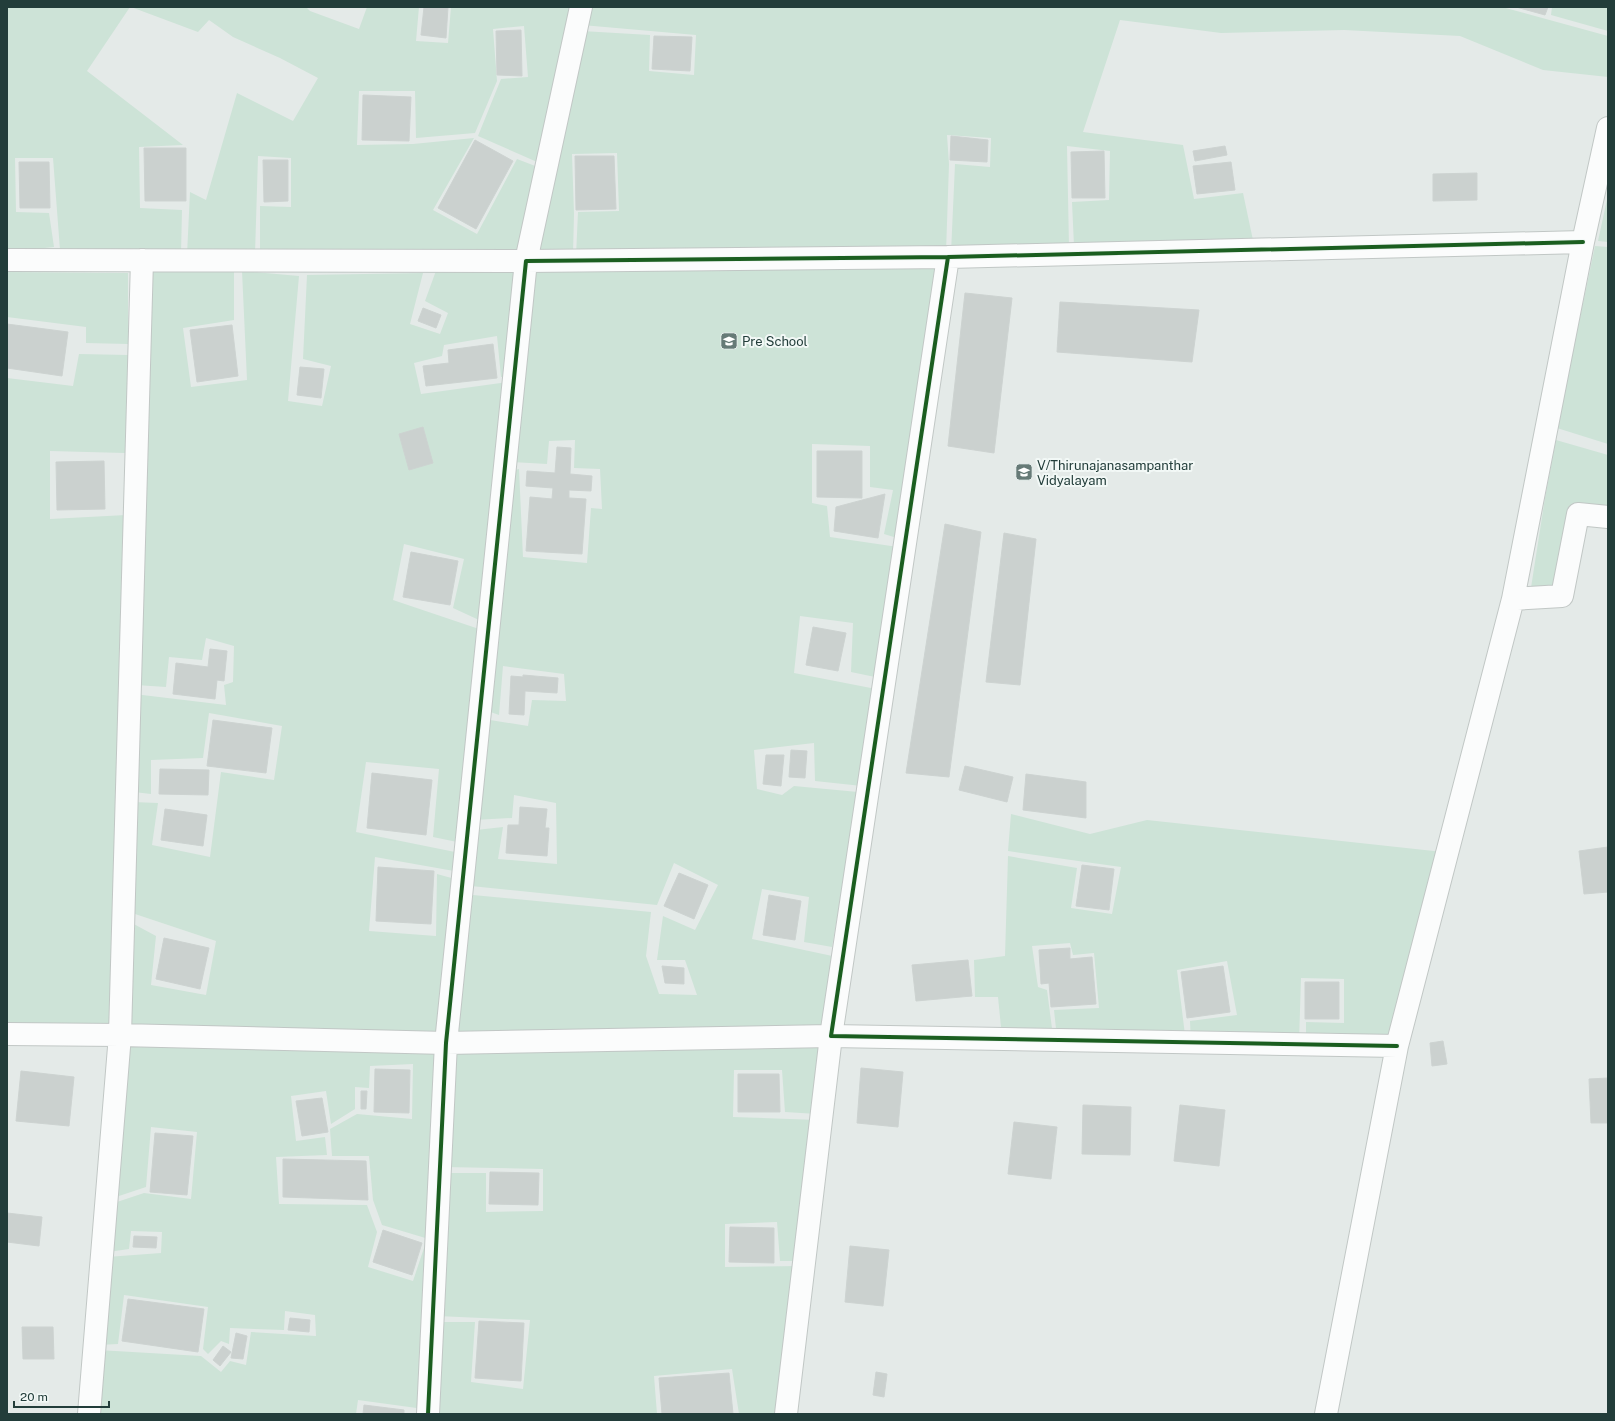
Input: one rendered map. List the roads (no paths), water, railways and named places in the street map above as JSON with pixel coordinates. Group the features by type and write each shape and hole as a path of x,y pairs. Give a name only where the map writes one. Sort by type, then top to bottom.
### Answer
{"street":[{"path":"428,1414 446,1043 526,261 581,7"},
{"path":"1326,1414 1397,1046 1513,599 1583,242 1608,128"},
{"path":"7,260 526,261 948,257 1583,242"},
{"path":"786,1414 831,1036 948,257"},
{"path":"89,1414 120,1035 142,260"},
{"path":"1513,599 1562,596 1578,514 1608,517"},
{"path":"7,1034 120,1035 446,1043 831,1036 1397,1046"}],"place":[{"name":"Pre School","path":"729,341"},
{"name":"V/Thirunajanasampanthar Vidyalayam","path":"1024,472"}]}
